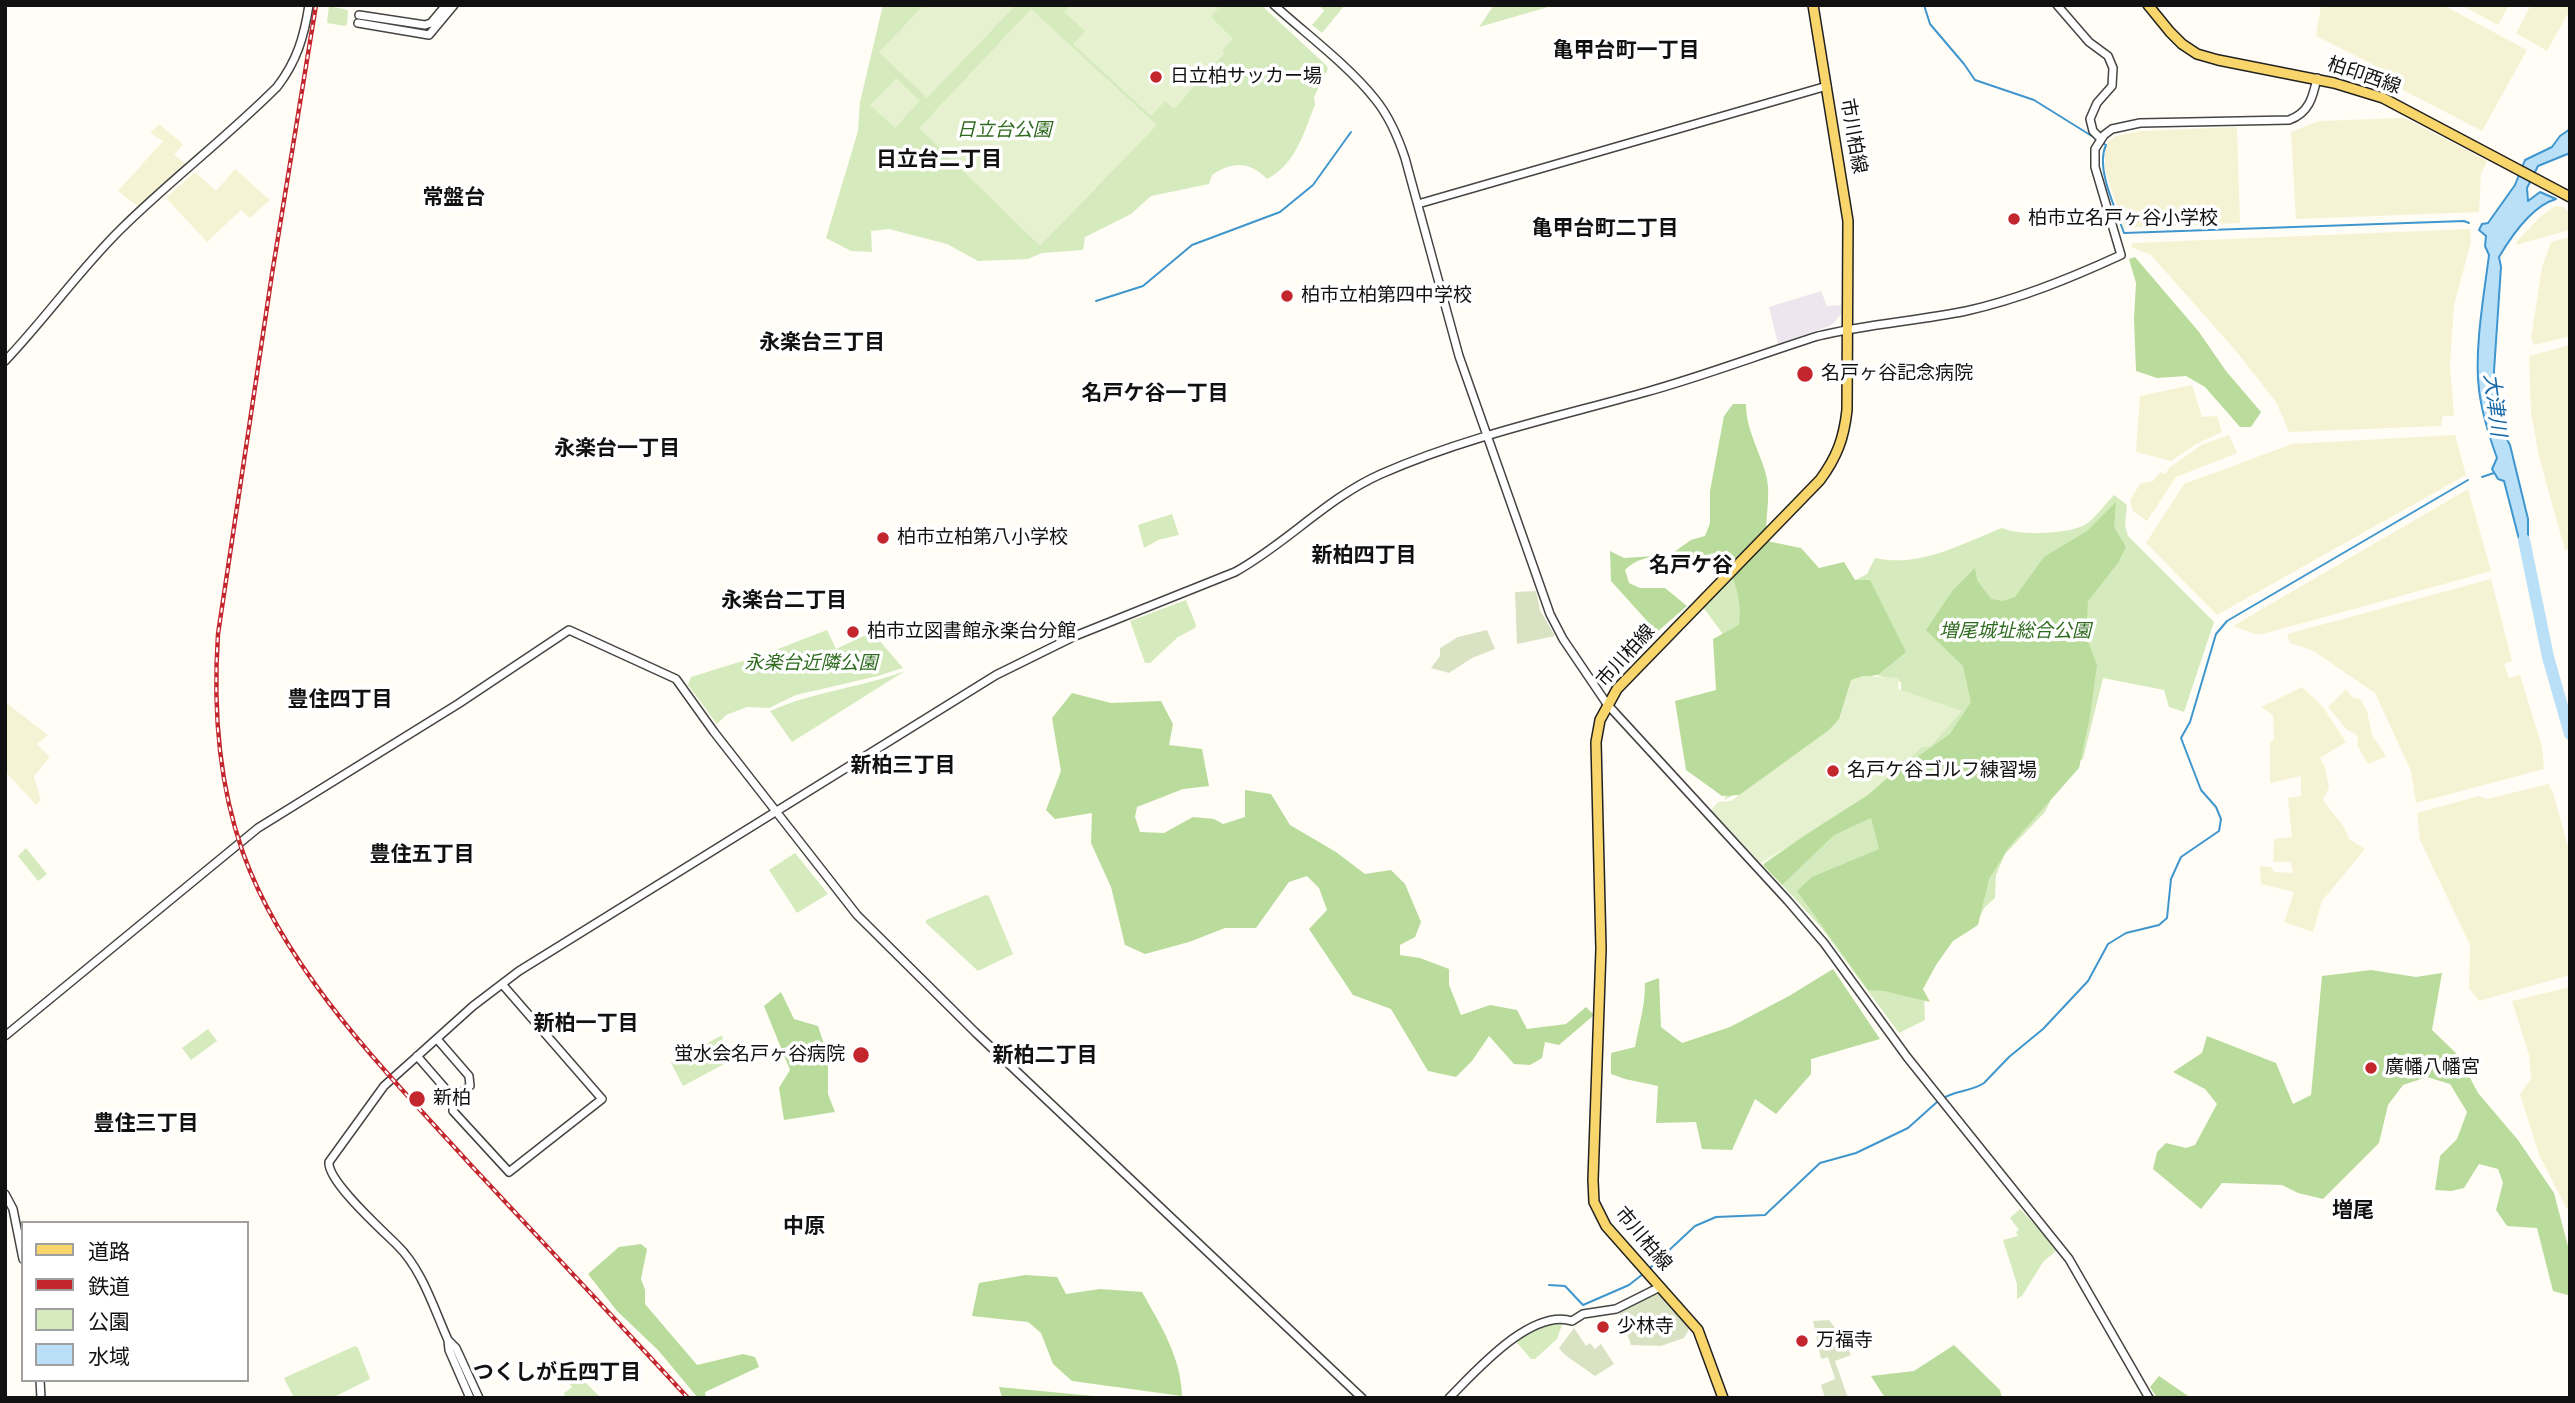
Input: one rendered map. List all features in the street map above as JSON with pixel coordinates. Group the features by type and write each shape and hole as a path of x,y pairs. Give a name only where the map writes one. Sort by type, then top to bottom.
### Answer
{"main road":[{"name":"市川柏線","path":"1723,1398 1698,1330 1606,1226 1598,1212 1593,1192 1601,949 1595,755 1598,730 1607,704 1621,684 1805,496 1828,469 1840,449 1845,430 1848,221 1813,5"},
{"name":"柏印西線","path":"2148,5 2170,32 2197,54 2317,78 2398,105 2567,195"}],"street":[{"path":"5,361 91,260 122,228 277,87 302,46 309,5"},
{"path":"446,5 431,23 425,26 358,19 429,34 454,5"},
{"path":"1273,5 1374,98 1400,143 1459,356 1550,614 1563,639 1607,704 1824,943 1907,1057 2069,1259 2149,1398"},
{"path":"2057,5 2089,42 2108,56 2113,68 2112,86 2097,103 2090,119 2093,131 2100,138"},
{"path":"470,1398 449,1350 448,1340 411,1261 365,1215 328,1167 333,1155 371,1101 417,1056 502,984 536,960 996,675 1075,636 1244,567 1342,496 1379,475 1486,436 1647,392 1847,328 1965,311 2003,301 2058,283 2121,255 2095,167 2095,149 2100,138 2112,129 2140,123 2288,120 2306,110 2314,94 2317,78"},
{"path":"1418,204 1827,86"},
{"path":"5,1037 258,828 458,704 569,631 676,679 857,915 976,1033 1362,1398"},
{"path":"417,1056 453,1096 453,1111 509,1172 602,1098 502,984"},
{"path":"438,1039 470,1080 469,1088 460,1095 453,1096"},
{"path":"5,1194 13,1209 21,1249"},
{"path":"1449,1398 1524,1330 1554,1318 1572,1321 1583,1314 1616,1309 1660,1287"},
{"path":"448,1340 456,1348 479,1398"}],"shaded area":[{"path":"2321,5 2443,5 2527,50 2482,131 2376,76 2372,64 2316,36"},
{"path":"2461,5 2509,5 2498,25"},
{"path":"2531,5 2570,5 2570,10 2547,51 2516,33"},
{"path":"2401,118 2487,161 2481,174 2479,212 2296,219 2291,132 2319,121"},
{"path":"159,124 183,144 174,155 186,164 139,207 118,191 163,141 150,133"},
{"path":"2237,127 2240,223 2124,228 2105,169 2105,149 2109,141 2116,136 2141,131"},
{"path":"235,169 270,200 250,218 241,210 207,242 166,198 195,172 216,191"},
{"path":"2555,206 2570,212 2570,230 2516,245 2540,217"},
{"path":"2470,229 2471,242 2454,305 2450,365 2454,416 2443,416 2441,426 2289,432 2276,402 2236,351 2151,255 2131,247 2133,243"},
{"path":"2570,237 2570,336 2534,345 2531,338 2542,267 2551,242"},
{"path":"1821,291 1827,306 1841,305 1841,314 1832,325 1778,344 1769,307"},
{"path":"2570,345 2570,549 2565,550 2539,457 2531,412 2529,356"},
{"path":"2192,385 2202,417 2217,416 2222,432 2196,444 2171,461 2136,452 2140,396"},
{"path":"2229,435 2237,453 2176,477 2147,521 2133,511 2130,500 2140,484 2153,481 2160,472 2165,474 2170,467 2201,445"},
{"path":"2455,435 2466,475 2217,615 2146,543 2184,484 2292,444"},
{"path":"2468,489 2491,571 2263,634 2233,626"},
{"path":"2491,579 2512,661 2504,664 2509,678 2520,675 2542,747 2544,769 2416,803 2411,771 2375,693 2312,650 2290,643 2287,634"},
{"path":"2302,687 2323,707 2346,742 2320,758 2325,767 2329,787 2323,800 2344,827 2349,839 2365,849 2322,901 2313,932 2284,922 2294,892 2261,884 2260,866 2271,867 2274,872 2293,873 2291,862 2273,862 2274,839 2292,837 2288,798 2301,796 2301,776 2270,783 2273,715 2261,707"},
{"path":"2346,689 2353,698 2360,699 2367,711 2372,735 2386,756 2368,764 2357,745 2358,738 2355,733 2347,730 2328,707"},
{"path":"5,702 48,735 37,744 50,757 34,776 41,801 36,805 5,771"},
{"path":"2548,784 2553,792 2570,854 2570,975 2479,1001 2469,988 2470,945 2420,840 2417,813 2479,796 2487,799"},
{"path":"2570,987 2570,1208 2567,1209 2539,1155 2520,1094 2531,1079 2529,1055 2512,1001"}],"green space":[{"name":"日立台公園","path":"883,5 1261,5 1328,69 1314,97 1315,105 1302,137 1292,157 1277,173 1267,179 1247,166 1234,165 1212,175 1209,184 1151,196 1131,214 1085,237 1083,250 1042,253 1028,259 978,261 947,244 889,229 871,231 872,252 851,251 826,238 858,131 860,102"},
{"path":"924,5 1016,5 927,98 879,52"},
{"name":"日立柏サッカー場","path":"1071,5 1215,5 1218,8 1211,17 1233,39 1222,50 1225,53 1174,109 1165,101 1151,116 1073,44 1085,31 1064,12"},
{"path":"1319,5 1345,5 1322,33 1312,25 1324,11"},
{"path":"1494,5 1555,5 1479,27"},
{"path":"329,6 348,10 345,26 327,23"},
{"path":"1031,9 1157,125 1040,246 919,128"},
{"path":"896,78 920,101 895,128 870,105"},
{"path":"2135,257 2199,332 2226,371 2261,412 2251,427 2240,427 2205,387 2186,376 2157,378 2136,371 2136,283 2129,259"},
{"path":"1733,404 1746,404 1751,433 1765,470 1768,494 1767,541 1801,548 1819,568 1844,562 1855,580 1870,580 1906,652 1879,674 1865,678 1843,721 1755,794 1722,796 1686,770 1675,701 1716,690 1713,639 1739,625 1740,616 1736,587 1729,568 1719,552 1694,558 1646,558 1625,570 1629,583 1640,588 1665,588 1687,606 1657,632 1611,581 1610,551 1624,558 1670,555 1691,540 1705,536 1710,523 1710,491 1724,416"},
{"name":"増尾城址総合公園","path":"2114,495 2127,505 2125,525 2128,536 2214,622 2184,712 2169,707 2164,690 2103,678 2083,759 2066,768 2045,812 2005,854 1996,875 1995,898 1985,907 1977,921 1946,945 1914,993 1924,997 1925,1020 1899,1033 1820,926 1763,864 1878,781 1901,693 1901,682 1862,671 1799,761 1724,800 1776,706 1700,603 1763,544 1835,591 1867,574 1875,558 1908,560 1924,557 2002,528 2042,533 2083,526"},
{"path":"2116,502 2114,527 2126,547 2118,563 2088,601 2086,636 2097,665 2079,768 2009,847 1989,879 1978,925 1953,941 1923,989 1930,1002 1868,990 1797,891 1812,877 1879,849 1871,818 1834,835 1782,885 1763,865 1950,734 1971,702 1963,666 1926,630 1953,590 1975,568 1977,580 1991,599 2003,601 2015,597 2044,557 2087,531"},
{"path":"1172,514 1179,535 1158,540 1144,548 1138,525"},
{"path":"1536,591 1540,610 1555,636 1517,644 1515,592"},
{"path":"1186,600 1195,628 1178,637 1150,663 1145,663 1130,621"},
{"name":"永楽台近隣公園","path":"827,630 836,649 872,632 903,668 796,695 769,708 747,707 726,715 717,724 688,685 691,677 765,654"},
{"path":"1487,630 1495,649 1472,658 1449,673 1431,668 1440,656 1440,648 1458,637"},
{"path":"905,671 792,742 770,711 787,704"},
{"name":"名戸ケ谷ゴルフ練習場","path":"1863,676 1899,678 1898,689 1962,711 1931,746 1921,748 1868,795 1761,863 1711,810 1718,802 1731,801 1829,730 1839,719 1851,680"},
{"path":"1072,693 1111,703 1161,701 1173,724 1169,745 1202,749 1209,786 1183,789 1137,807 1135,817 1140,832 1164,833 1193,817 1214,819 1223,824 1245,817 1245,790 1271,794 1290,825 1336,852 1365,874 1391,870 1405,884 1421,922 1415,937 1400,945 1400,955 1420,958 1449,969 1449,985 1461,1015 1490,1005 1517,1010 1527,1029 1566,1024 1586,1007 1594,1015 1559,1045 1545,1042 1542,1058 1530,1065 1514,1064 1489,1036 1472,1061 1456,1077 1428,1071 1391,1009 1353,995 1309,929 1327,910 1319,888 1307,876 1289,882 1256,928 1225,928 1189,942 1145,954 1125,945 1111,887 1091,843 1092,813 1055,819 1046,810 1061,771 1052,718"},
{"path":"26,848 47,874 38,881 18,856"},
{"path":"795,853 828,894 797,913 769,870"},
{"path":"989,896 1013,954 978,971 926,923 926,920"},
{"path":"1833,969 1880,1039 1811,1059 1811,1074 1776,1114 1755,1099 1732,1150 1702,1149 1696,1122 1656,1123 1658,1086 1611,1074 1611,1053 1635,1047 1645,983 1659,978 1661,1027 1682,1043 1730,1027"},
{"path":"2371,970 2416,977 2442,973 2432,1030 2458,1055 2478,1093 2518,1140 2554,1193 2570,1254 2568,1295 2553,1291 2537,1228 2507,1226 2496,1210 2503,1183 2498,1169 2479,1164 2464,1188 2435,1190 2440,1156 2457,1139 2467,1112 2450,1084 2427,1077 2403,1085 2388,1105 2379,1143 2323,1199 2298,1193 2282,1185 2222,1183 2201,1209 2153,1169 2157,1152 2166,1143 2186,1148 2195,1145 2217,1104 2205,1089 2173,1072 2202,1053 2207,1036 2276,1063 2293,1104 2311,1095 2322,976"},
{"path":"781,992 794,1019 818,1026 828,1056 828,1094 835,1112 784,1120 779,1088 790,1070 764,1006"},
{"path":"208,1029 217,1041 191,1060 182,1048"},
{"path":"722,1035 726,1063 683,1086 671,1063"},
{"path":"2020,1209 2058,1249 2043,1262 2022,1296 2017,1299 2017,1284 2003,1240 2018,1236 2016,1232 2019,1230 2010,1218"},
{"path":"641,1244 647,1249 641,1279 645,1290 645,1304 697,1365 743,1354 755,1357 759,1367 705,1392 706,1398 698,1398 658,1350 617,1311 588,1274 619,1247"},
{"path":"1025,1275 1057,1277 1066,1294 1100,1289 1142,1292 1174,1355 1182,1396 1072,1381 1053,1364 1041,1333 1028,1322 972,1316 979,1283"},
{"path":"1654,1294 1662,1295 1690,1327 1684,1338 1661,1346 1631,1345 1619,1312"},
{"path":"1829,1320 1851,1355 1835,1361 1848,1398 1825,1398 1821,1385 1835,1379 1828,1357 1821,1359 1813,1321"},
{"path":"1555,1322 1563,1322 1557,1339 1535,1359 1531,1359 1517,1343 1518,1340 1528,1332"},
{"path":"1574,1328 1586,1346 1590,1343 1595,1349 1601,1344 1614,1364 1595,1376 1565,1355 1559,1348"},
{"path":"1954,1345 2000,1390 2002,1398 1885,1398 1871,1376 1914,1371"},
{"path":"355,1346 370,1379 332,1398 294,1398 284,1378"},
{"path":"573,1370 600,1397 566,1398 564,1393 572,1387 565,1379"},
{"path":"2159,1376 2191,1398 2157,1398 2150,1387"},
{"path":"999,1387 1114,1398 1002,1398"}],"water":[{"path":"2570,129 2570,153 2538,166 2527,188 2528,201 2540,192 2556,199 2531,215 2516,231 2499,257 2501,267 2494,371 2497,420 2510,445 2528,519 2528,574 2504,481 2498,479 2492,469 2497,458 2486,425 2479,390 2479,340 2489,255 2485,246 2486,236 2479,230 2482,224 2488,223 2515,185 2525,160 2552,147 2560,136"}],"waterway":[{"path":"1924,5 1930,24 1975,80 2034,100 2095,138"},
{"path":"1096,301 1143,286 1192,245 1280,212 1313,185 1351,132"},
{"path":"2103,143 2106,145 2103,154 2105,177 2124,233 2464,221 2469,223"},
{"path":"2482,477 2494,473"},
{"path":"1942,1099 1984,1083 2009,1057 2043,1029 2088,981 2108,944 2126,933 2159,925 2167,918 2171,879 2181,857 2219,831 2221,819 2216,807 2201,790 2181,738 2190,722 2216,634 2227,621 2468,480"},
{"name":"大津川","path":"2524,540 2548,657 2570,734"},
{"path":"1650,1268 1695,1226 1716,1217 1765,1215 1820,1163 1856,1153 1908,1128 1937,1102"},
{"path":"1549,1285 1565,1286 1583,1305 1629,1285 1643,1274"}],"railway":[{"path":"316,5 218,634 216,689 219,745 235,826 261,896 284,938 340,1017 436,1127 688,1398"}],"place":[{"name":"日立柏サッカー場","path":"1156,77"},
{"name":"柏市立名戸ヶ谷小学校","path":"2014,219"},
{"name":"柏市立柏第四中学校","path":"1287,296"},
{"name":"名戸ヶ谷記念病院","path":"1805,374"},
{"name":"柏市立柏第八小学校","path":"883,538"},
{"name":"柏市立図書館永楽台分館","path":"853,632"},
{"name":"名戸ケ谷ゴルフ練習場","path":"1833,771"},
{"name":"蛍水会名戸ヶ谷病院","path":"861,1055"},
{"name":"廣幡八幡宮","path":"2371,1068"},
{"name":"新柏","path":"417,1099"},
{"name":"少林寺","path":"1603,1327"},
{"name":"万福寺","path":"1802,1341"}],"district":[{"name":"亀甲台町一丁目","path":"1626,51"},
{"name":"日立台二丁目","path":"939,160"},
{"name":"常盤台","path":"454,198"},
{"name":"亀甲台町二丁目","path":"1605,229"},
{"name":"永楽台三丁目","path":"822,343"},
{"name":"名戸ケ谷一丁目","path":"1155,394"},
{"name":"永楽台一丁目","path":"617,449"},
{"name":"新柏四丁目","path":"1364,556"},
{"name":"名戸ケ谷","path":"1691,566"},
{"name":"永楽台二丁目","path":"784,601"},
{"name":"豊住四丁目","path":"340,700"},
{"name":"新柏三丁目","path":"903,766"},
{"name":"豊住五丁目","path":"422,855"},
{"name":"新柏一丁目","path":"586,1024"},
{"name":"新柏二丁目","path":"1045,1056"},
{"name":"豊住三丁目","path":"146,1124"},
{"name":"増尾","path":"2353,1211"},
{"name":"中原","path":"804,1227"},
{"name":"つくしが丘四丁目","path":"557,1373"}]}
